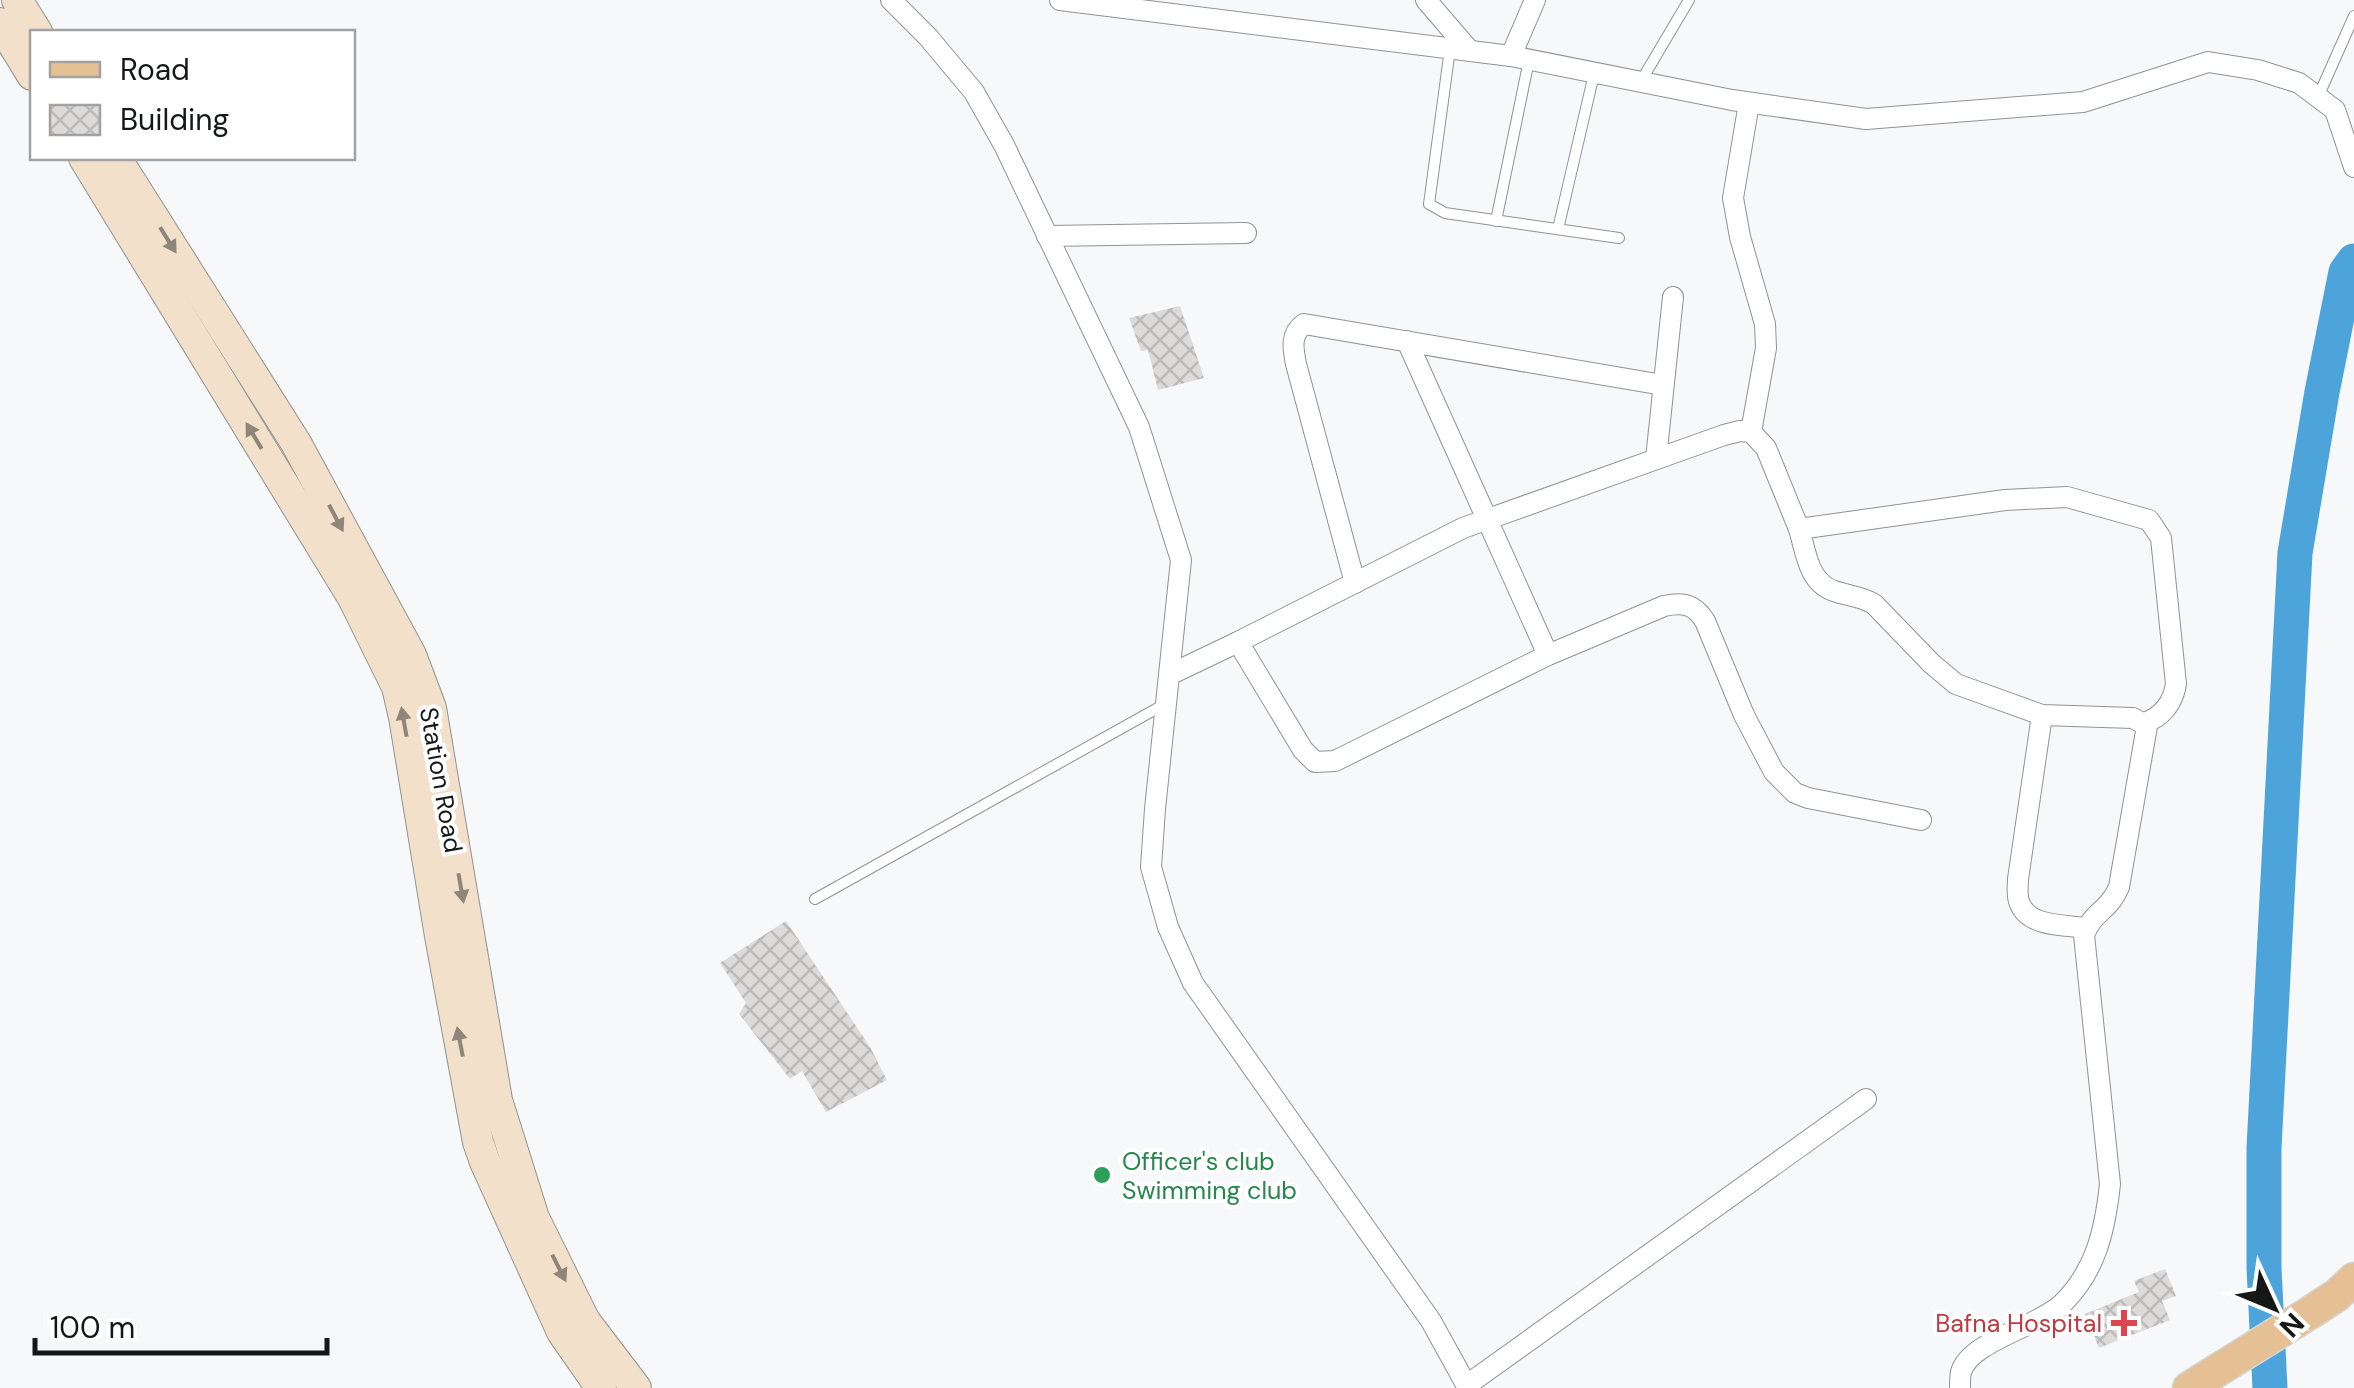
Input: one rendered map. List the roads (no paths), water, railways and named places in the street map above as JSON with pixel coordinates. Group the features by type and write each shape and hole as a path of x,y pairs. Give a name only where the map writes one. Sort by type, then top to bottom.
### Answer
{"main road":[{"path":"17,0 37,30"},
{"path":"0,22 30,72"},
{"name":"Station Road","path":"85,160 353,598 430,708 484,1104 485,1162 562,1332 601,1388"},
{"name":"Station Road","path":"117,160 296,443 400,662"},
{"name":"Station Road","path":"484,1104 534,1218 586,1320 636,1388"},
{"path":"2194,1385 2348,1287"}],"street":[{"path":"891,0 974,92 1004,146 1139,427 1181,560 1151,868 1168,927 1194,983 1432,1321 1468,1386 1866,1099"},
{"path":"1060,0 1217,10 1520,58 1749,103 1866,119 2083,102 2208,62 2299,82 2335,110 2354,167"},
{"path":"1426,0 1460,49"},
{"path":"1520,58 1535,0"},
{"path":"1749,103 1733,198 1764,324 1766,348 1751,432"},
{"path":"1048,236 1246,233"},
{"path":"1656,459 1673,297"},
{"path":"1355,583 1296,364 1293,338 1304,324 1664,385"},
{"path":"1407,341 1548,654"},
{"path":"1168,675 1463,528 1724,434 1751,432 1766,448 1817,580 1826,588 1874,604 1944,676 2042,715 2134,718 2144,723 2147,731 2118,886 2109,906 2090,920 2084,935 2110,1184 2106,1222 2085,1278 2060,1307 1974,1354 1961,1370 1960,1388"},
{"path":"1800,529 2043,497 2067,497 2148,520 2161,538 2176,684 2163,712 2144,723"},
{"path":"1238,642 1303,750 1315,762 1324,763 1548,654 1664,606 1689,604 1704,621 1744,716 1785,785 1808,798 1921,820"},
{"path":"2042,715 2018,896 2026,914 2034,918 2087,928"}],"lane":[{"path":"1640,82 1690,0"},
{"path":"2318,97 2354,16"},
{"path":"1460,49 1429,204 1445,213 1619,238"},
{"path":"1496,221 1520,58"},
{"path":"1558,229 1594,72"},
{"path":"815,899 1166,704"}],"waterway":[{"path":"2270,1388 2264,1148 2295,553 2346,272 2354,261"}],"place":[{"name":"Officer's club Swimming club","path":"1102,1175"},
{"name":"Bafna Hospital","path":"2124,1323"}]}
